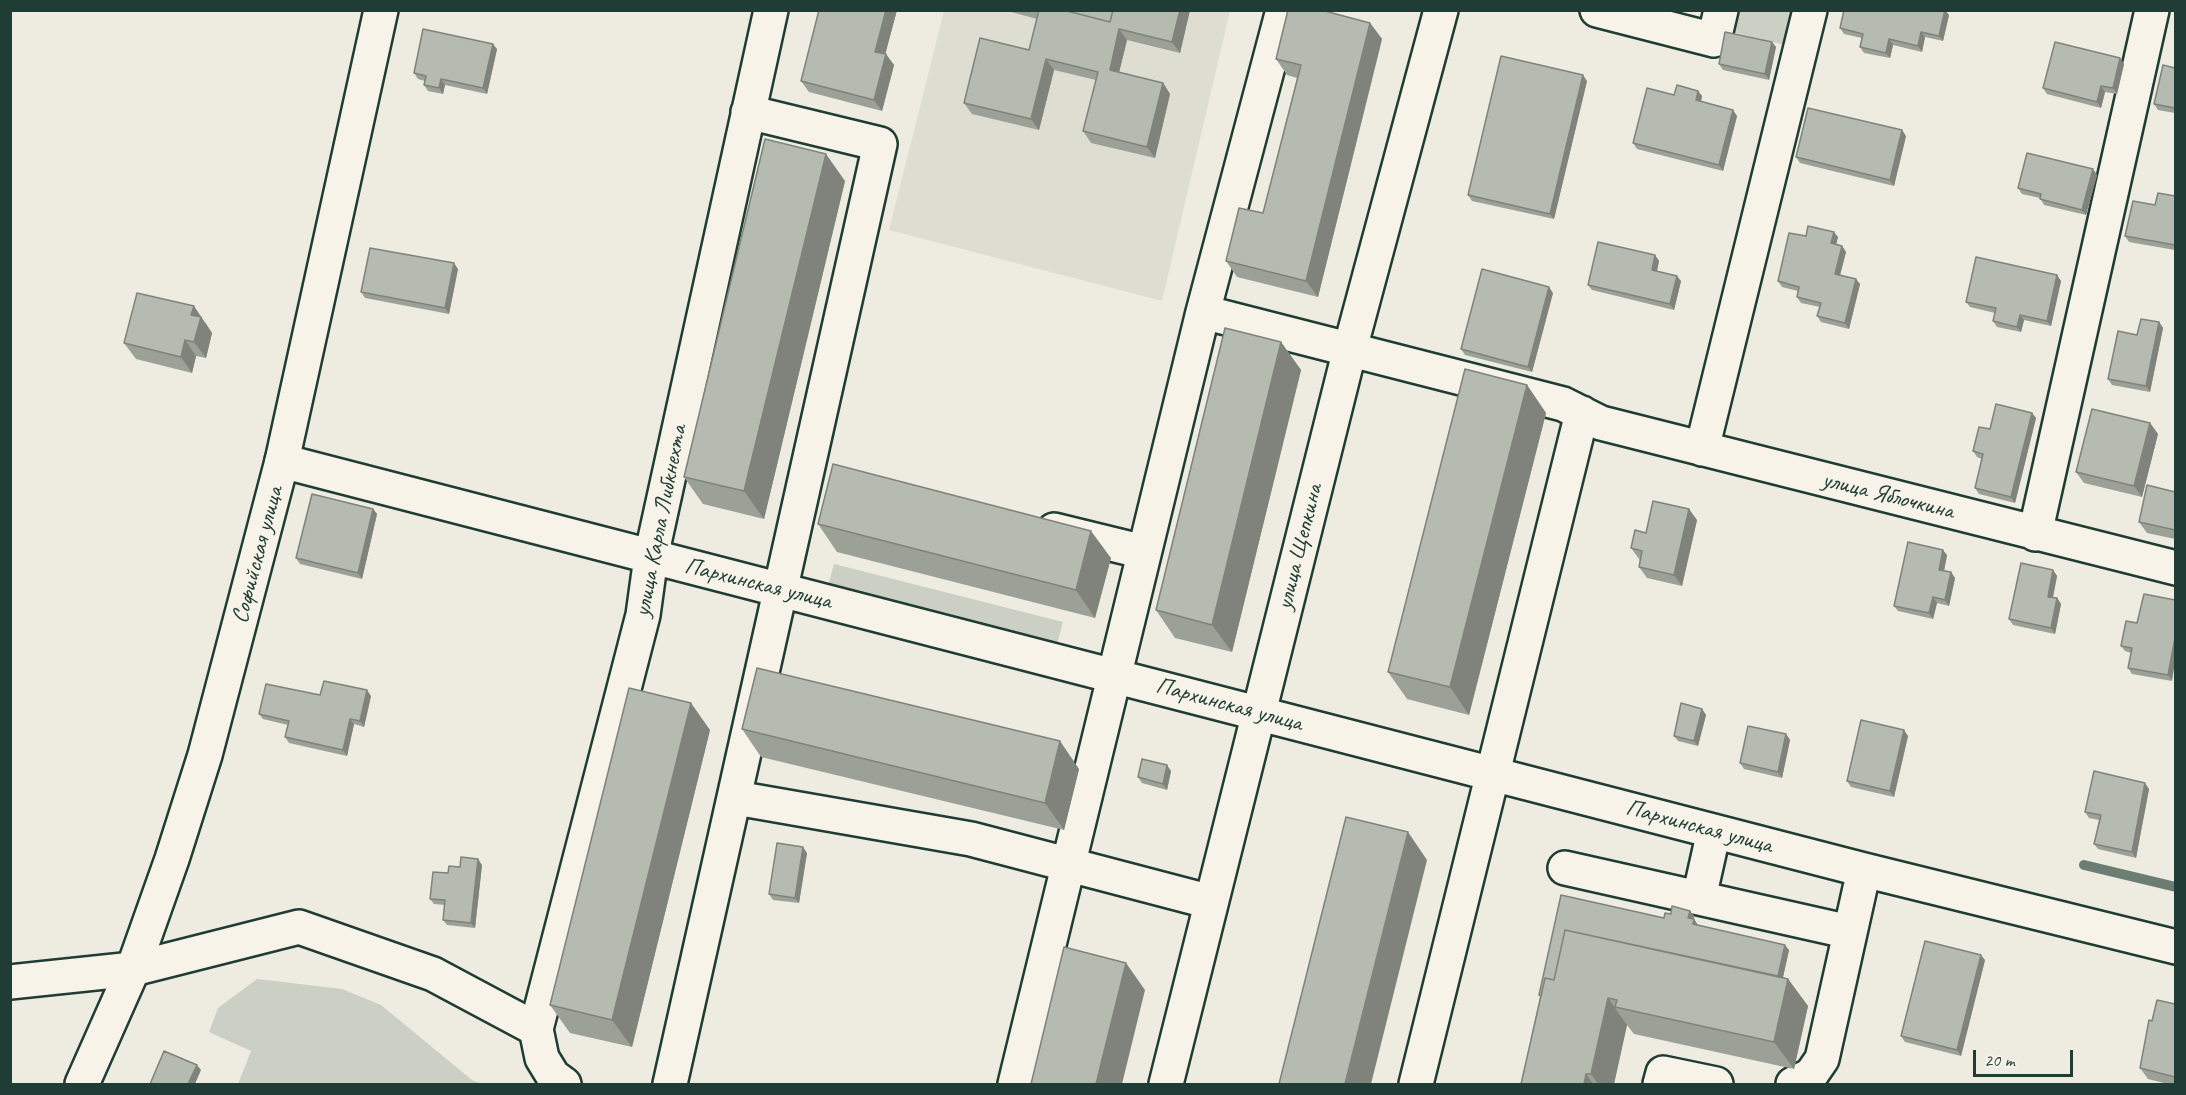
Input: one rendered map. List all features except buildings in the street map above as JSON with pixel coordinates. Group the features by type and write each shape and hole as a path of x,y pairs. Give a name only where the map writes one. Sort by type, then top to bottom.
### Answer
{"street":[{"name":"Софийская улица","path":"82,1084 133,969 172,859 205,755 282,461 381,10"},
{"name":"улица Карла Либкнехта","path":"536,1029 637,638 651,557 771,10"},
{"path":"1015,1084 1203,312 1283,10"},
{"name":"улица Щепкина","path":"1166,1084 1350,349 1441,10"},
{"path":"1597,10 1714,40 1721,10"},
{"path":"1702,449 1810,10"},
{"path":"2035,534 2152,11 2175,22"},
{"path":"670,1084 782,591 820,470 880,144 748,112"},
{"name":"улица Яблочкина","path":"1203,312 1563,404 1592,418 1702,449 2175,568"},
{"path":"1416,1084 1493,773 1592,418"},
{"name":"Пархинская улица","path":"282,461 1864,870 2175,947"},
{"path":"1028,523 1144,552"},
{"path":"736,798 924,829 1070,864 1211,902"},
{"path":"1699,898 1714,831"},
{"path":"1564,868 1850,932"},
{"path":"1793,1084 1811,1075 1822,1059 1864,870"},
{"path":"10,982 133,969 300,927 433,974 536,1029 542,1058 553,1076 564,1084"},
{"path":"1660,1084 1663,1073 1716,1084"}],"shaded area":[{"path":"944,11 1230,11 1162,301 889,230"},
{"path":"1733,11 1794,11 1785,45 1728,31"},
{"path":"834,564 1063,622 1057,644 828,586"},
{"path":"257,979 342,989 381,1005 472,1080 483,1084 238,1084 251,1051 209,1032 218,1008"}],"waterway":[{"path":"2084,865 2176,887"}]}
